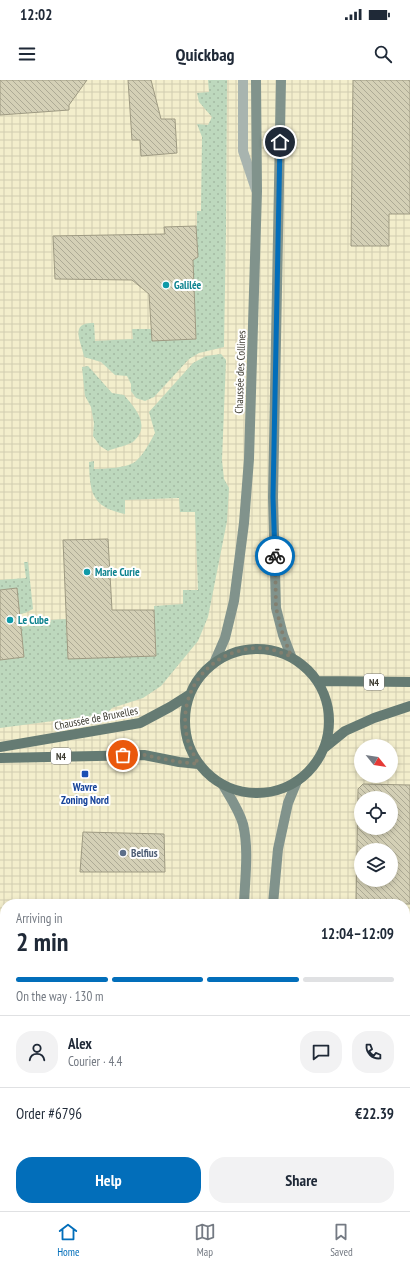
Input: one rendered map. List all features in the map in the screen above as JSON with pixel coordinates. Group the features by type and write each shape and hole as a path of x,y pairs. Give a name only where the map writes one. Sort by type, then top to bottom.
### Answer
{"main road":[{"name":"Chaussée des Collines","path":"215,661 225,638 234,601 244,524 249,459 257,191 256,80"},
{"path":"281,80 273,497 276,608 283,635 291,656"},
{"name":"Chaussée de Bruxelles","path":"266,648 291,656 310,671 318,681 327,702 329,725 324,748 313,767 297,781 273,791 248,793 223,785 209,775 198,764 188,742 184,718 189,695 204,670 215,661 239,650 266,648"},
{"name":"N4","path":"318,681 410,682"},
{"name":"Chaussée de Bruxelles","path":"0,747 140,723 189,695"},
{"name":"Chaussée de Bruxelles","path":"324,748 345,731 374,718 410,706"},
{"name":"N4","path":"0,758 144,755 198,764"},
{"path":"273,899 278,849 288,803 297,781"},
{"path":"223,785 235,806 242,823 246,844 244,899"}],"street":[{"path":"243,80 243,151 257,191"}],"shaded area":[{"path":"0,80 410,80 410,899 0,899"}],"green space":[{"path":"208,80 227,80 224,347 199,353 189,359 154,397 145,401 136,398 131,391 131,384 127,376 115,375 101,362 84,357 78,334 81,326 94,323 95,341 133,339 132,329 152,329 152,341 196,339 193,260 198,257 196,226 197,211 201,211 202,137 197,124 208,125 212,117 199,102 197,93 209,92"},
{"path":"221,354 226,360 222,460 224,479 229,488 227,521 208,617 198,641 161,686 143,698 112,708 106,714 0,728 0,660 24,657 21,627 50,624 51,620 66,619 68,658 156,656 154,606 183,604 183,590 198,590 195,512 180,512 179,498 125,500 125,514 105,507 95,497 92,490 89,462 94,461 94,469 98,469 122,467 136,461 155,433 149,412 193,363 206,356"},
{"path":"88,366 112,393 124,395 133,405 140,417 141,423 139,435 134,441 108,451 100,446 93,436 94,423 91,407 85,396 82,367"},
{"path":"24,562 28,562 33,609 20,614 17,589 0,590 0,580 26,578"}],"building":[{"path":"0,80 87,80 69,105 69,110 0,115"},
{"path":"128,80 151,80 161,119 175,119 177,153 141,156 140,140 132,140"},
{"path":"353,80 410,80 410,214 389,214 389,246 351,246"},
{"name":"Galilée","path":"196,226 198,257 193,260 196,339 152,341 149,294 132,280 55,279 53,236 165,234 164,227"},
{"name":"Marie Curie","path":"108,539 112,610 154,610 156,656 68,659 63,540"},
{"name":"Le Cube","path":"17,588 24,657 0,660 0,590"},
{"path":"363,784 410,785 410,899 356,899 356,887 398,887 398,843 357,843 357,835 398,835 398,791 358,791"},
{"name":"Belfius","path":"83,832 164,834 165,872 80,872"}],"way so far":[{"path":"123,755 144,755 198,764 188,742 184,718 189,695 204,670 215,661 239,650 266,648 291,656 283,635 276,608 275,556"}],"place":[{"name":"Galilée","path":"166,285"},
{"name":"Marie Curie","path":"87,572"},
{"name":"Le Cube","path":"10,620"},
{"name":"Wavre Zoning Nord","path":"85,774"},
{"name":"Belfius","path":"123,853"}],"route":[{"path":"275,556 273,497 280,142"}]}
